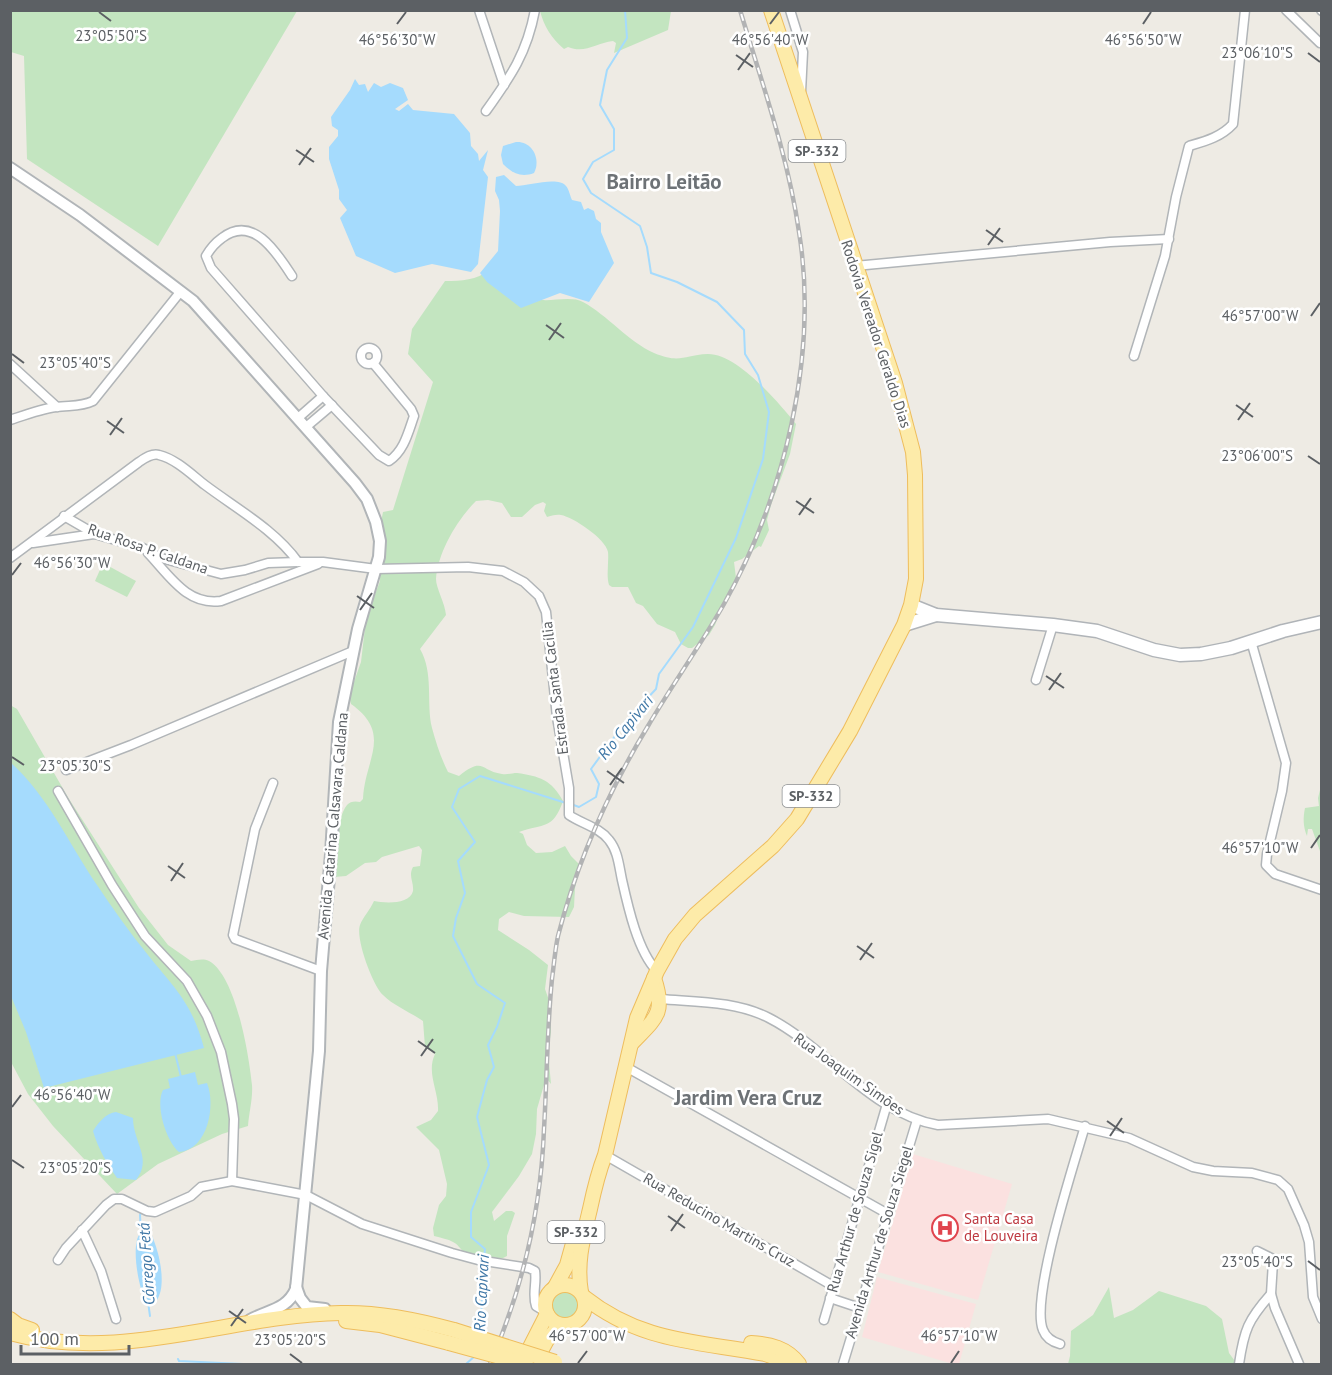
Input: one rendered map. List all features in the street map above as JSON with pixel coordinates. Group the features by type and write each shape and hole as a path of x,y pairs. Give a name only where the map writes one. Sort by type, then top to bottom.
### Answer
{"main road":[{"name":"Rodovia Vereador Geraldo Dias","path":"555,1287 567,1266 584,1197 596,1176 604,1155 631,1043 643,1022 645,998 656,974 684,927 712,898 773,846 796,819 850,731 904,625 915,589 913,452 895,383 771,10"},
{"path":"911,605 936,615 1096,631 1154,650 1180,655 1201,654 1322,622"},
{"path":"904,625 936,615"},
{"path":"645,998 661,999 656,974"},
{"name":"Rodovia Vereador Geraldo Dias","path":"643,1022 658,1012 661,999"},
{"name":"Rodovia Vereador Geraldo Dias","path":"583,1295 578,1277 579,1257 596,1176"},
{"path":"555,1287 569,1285 608,1315 668,1337 765,1354 777,1358 786,1365"},
{"name":"SP-332","path":"521,1365 546,1313 546,1298 555,1287"},
{"name":"SP-332","path":"578,1321 585,1310 583,1295"},
{"path":"546,1313 550,1319 560,1325 573,1324 592,1318 627,1323"},
{"path":"10,1333 42,1340 108,1344 304,1315 374,1314 559,1364"},
{"path":"10,1319 23,1328 92,1337 108,1344"},
{"path":"10,1341 42,1347 101,1351 325,1321 451,1334 526,1365"},
{"path":"534,1365 547,1340 560,1325"},
{"path":"698,1344 726,1342 770,1345 790,1354 799,1365"}],"street":[{"path":"479,10 504,85"},
{"path":"486,111 515,69 527,44 536,10"},
{"path":"790,10 803,52 800,101"},
{"path":"1134,356 1165,256 1182,169 1189,146 1225,132 1233,124 1245,10"},
{"path":"1286,10 1321,46"},
{"path":"1321,46 1322,31"},
{"name":"Avenida Catarina Calsavara Caldana","path":"10,168 80,215 181,291 204,312 367,499 376,522 380,541 376,568 354,651 339,722 321,971 319,1052 296,1287"},
{"path":"292,276 267,243 250,232 242,230 229,232 209,250 206,256 212,268 323,396 384,460 389,461 397,456 403,446 414,417 413,412 373,363"},
{"path":"855,266 1120,241 1169,239"},
{"path":"10,420 57,407 84,405 93,401 181,291"},
{"path":"10,364 57,407"},
{"path":"298,418 323,396"},
{"path":"306,427 332,405"},
{"path":"10,558 147,456 157,454 190,474 277,539 298,562"},
{"name":"Rua Rosa P. Caldana","path":"64,516 95,534 144,548 161,558 221,574 268,563 323,562 376,568"},
{"path":"30,543 95,534"},
{"path":"144,548 190,596 210,603 221,602 323,562"},
{"name":"Estrada Santa Cacília","path":"376,568 468,567 503,571 524,582 539,596 546,612 571,817 595,828 609,839 616,853 630,911 642,948 656,974"},
{"path":"1036,681 1053,625"},
{"path":"1251,641 1286,763 1266,865 1275,874 1322,890"},
{"path":"66,770 354,651"},
{"path":"273,783 255,829 233,935 235,939 258,949 321,971"},
{"path":"58,792 112,885 145,936 187,981 207,1016 221,1052 232,1104 234,1119 232,1181"},
{"name":"Rua Joaquim Simões","path":"661,999 728,1005 757,1012 787,1029 887,1104 917,1120 938,1125 1048,1119 1129,1137 1193,1167 1213,1171 1252,1173 1278,1180 1288,1189 1304,1225 1309,1242 1313,1297 1322,1320"},
{"path":"626,1067 888,1214"},
{"name":"Rua Arthur de Souza Sigel","path":"824,1320 887,1104"},
{"name":"Avenida Arthur de Souza Siegel","path":"843,1365 917,1120"},
{"path":"1060,1344 1053,1342 1042,1328 1042,1291 1050,1252 1085,1126"},
{"name":"Rua Reducino Martins Cruz","path":"604,1155 833,1286"},
{"path":"58,1260 82,1230 106,1204 114,1199 122,1199 147,1211 155,1212 191,1196 201,1188 232,1181 306,1196 362,1224 478,1260 530,1268 535,1271 534,1300 536,1306 546,1313"},
{"path":"82,1230 101,1271 116,1320"},
{"path":"1257,1251 1271,1258 1273,1262 1271,1294 1299,1365"},
{"path":"240,1325 281,1308 292,1298 296,1287"},
{"path":"296,1287 307,1307 395,1312 451,1334"},
{"path":"1239,1365 1242,1341 1249,1323 1257,1309 1271,1294"},
{"path":"830,1298 860,1308"}],"shaded area":[{"name":"Santa Casa de Louveira","path":"913,1154 1012,1184 978,1300 878,1272"},
{"path":"877,1277 976,1304 959,1364 862,1337"}],"green space":[{"path":"540,10 671,11 668,30 614,53 616,43 613,41 585,49 568,47 564,49 549,32"},
{"path":"10,11 297,11 158,246 27,159 24,56 11,52"},
{"path":"490,270 537,299 572,299 583,302 654,353 670,358 708,354 720,356 732,362 757,381 796,424 790,454 767,520 769,530 761,547 759,546 734,562 735,584 725,600 715,625 709,635 692,648 681,644 675,632 657,624 643,606 636,603 628,587 609,585 608,552 602,541 581,524 566,517 557,515 547,517 544,511 546,504 543,502 535,505 522,517 511,517 502,503 488,500 476,501 462,517 440,558 436,579 446,615 420,649 427,668 432,728 445,767 448,772 459,776 473,767 482,766 502,774 517,773 544,780 554,788 563,801 559,810 547,824 519,832 523,834 527,845 536,853 552,852 565,846 580,865 574,907 569,917 524,916 509,912 499,919 498,930 548,965 545,989 551,1006 548,1052 551,1084 546,1078 537,1109 532,1154 492,1212 494,1221 506,1211 515,1213 507,1236 507,1256 486,1260 464,1252 447,1239 434,1236 433,1228 439,1205 446,1196 447,1184 439,1150 416,1127 431,1120 438,1111 432,1075 435,1054 425,1047 423,1021 392,1002 379,990 366,962 360,940 360,925 374,901 396,902 411,896 413,891 412,870 413,867 420,866 422,850 419,846 382,857 376,862 365,863 346,876 334,877 340,819 348,804 360,802 363,799 374,747 371,726 364,715 351,704 349,696 361,662 366,619 380,581 378,537 383,512 393,510 433,382 408,354 412,329 445,281 469,279"},
{"path":"103,563 136,581 127,597 95,581"},
{"path":"10,705 17,709 69,799 139,908 168,945 191,961 207,960 218,969 227,982 240,1017 252,1085 248,1126 222,1134 158,1164 117,1194 53,1126 28,1094 11,1062"},
{"path":"1321,786 1321,854 1312,829 1308,829 1307,836 1304,818 1305,808 1319,806"},
{"path":"1109,1287 1114,1318 1133,1310 1159,1291 1206,1306 1222,1319 1229,1353 1237,1364 1068,1364 1071,1331 1093,1315"},
{"path":"565,1289 576,1294 581,1305 576,1316 565,1321 554,1316 549,1305 554,1294"}],"water":[{"path":"355,79 359,85 365,84 368,92 374,83 381,87 390,83 403,88 408,100 395,109 399,111 408,104 413,110 454,114 470,133 471,146 478,154 479,161 488,150 483,170 488,177 478,264 471,272 432,264 395,273 356,256 340,218 347,210 339,199 339,190 329,159 329,147 338,136 338,130 332,126 331,117"},
{"path":"516,142 527,145 534,152 537,163 534,173 517,174 503,164 501,155 503,146"},
{"path":"504,175 516,186 562,183 567,187 572,200 581,202 584,210 588,208 594,211 596,219 601,223 601,232 614,263 589,302 560,293 521,308 487,282 480,273 498,251 500,211 495,191 496,177"},
{"path":"11,763 47,805 115,912 182,998 194,1019 204,1048 44,1088 26,1032 11,996"},
{"path":"195,1072 198,1085 207,1083 210,1092 210,1114 203,1135 197,1143 179,1152 166,1132 161,1113 161,1097 163,1090 170,1088 168,1079"},
{"path":"116,1112 133,1118 143,1157 141,1172 136,1180 117,1178 100,1150 93,1131 106,1116"},
{"path":"145,1233 152,1236 155,1243 162,1277 157,1300 147,1304 139,1280 136,1259 139,1235"}],"waterway":[{"name":"Rio Capivari","path":"571,804 579,807 596,797 599,784 591,769 626,721 656,689 659,674 693,627 736,538 763,459 769,412 758,375 745,354 744,330 717,302 677,282 651,273 647,247 640,226 591,193 583,179 593,162 614,150 614,129 600,105 607,70 627,38 625,10"},
{"name":"Rio Capivari","path":"484,1257 485,1249 471,1237 471,1212 489,1165 477,1117 487,1080 494,1067 488,1045 505,1003 477,984 453,936 456,918 465,893 458,861 475,842 452,807 459,789 480,776 566,803"},
{"name":"Córrego Fetá","path":"175,1053 181,1077"},
{"name":"Córrego Fetá","path":"141,1234 140,1215 142,1211"},
{"name":"Rio Capivari","path":"480,1332 484,1263"},
{"name":"Córrego Fetá","path":"148,1302 150,1316"},
{"name":"Rio Capivari","path":"466,1364 476,1355"},
{"name":"Córrego Fetá","path":"178,1359 179,1361 243,1364"}],"railway":[{"path":"490,1364 512,1307 534,1219 542,1159 552,979 557,941 574,881 595,828 633,751 724,604 745,562 764,518 792,424 800,376 804,327 804,279 799,232 781,148 740,10"}],"place":[{"name":"Santa Casa de Louveira","path":"945,1228"}],"district":[{"name":"Bairro Leitão","path":"664,182"},
{"name":"Jardim Vera Cruz","path":"748,1098"}]}
